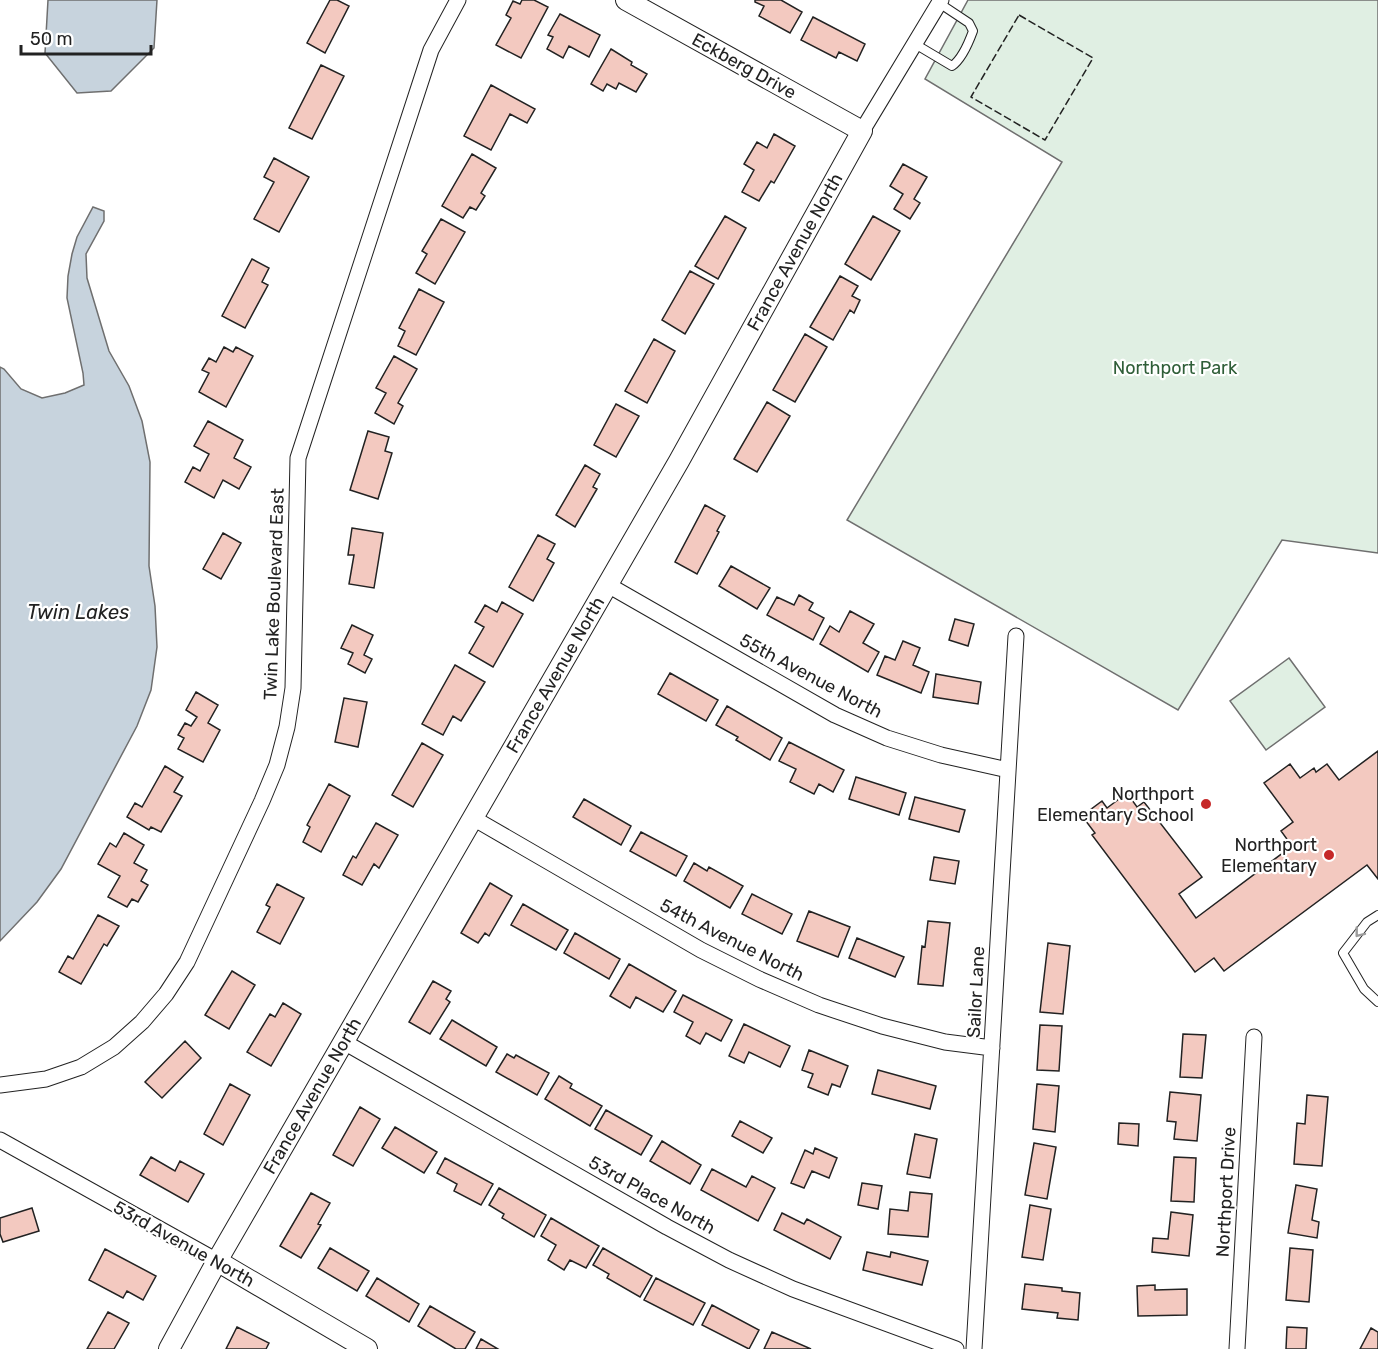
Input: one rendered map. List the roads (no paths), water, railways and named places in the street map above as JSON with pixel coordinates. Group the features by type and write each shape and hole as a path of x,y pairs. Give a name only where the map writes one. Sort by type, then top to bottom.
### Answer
{"street":[{"name":"Twin Lake Boulevard East","path":"0,1085 46,1078 81,1067 114,1047 142,1022 166,994 187,962 262,801 277,765 287,727 293,688 298,458 431,50 458,0"},
{"name":"Eckberg Drive","path":"626,0 862,131"},
{"name":"France Avenue North","path":"169,1349 217,1261 679,461 862,131 940,2"},
{"name":"55th Avenue North","path":"608,585 836,715 887,738 940,755 1008,770"},
{"name":"Sailor Lane","path":"974,1349 1016,636"},
{"name":"54th Avenue North","path":"473,818 701,950 759,979 819,1005 882,1026 945,1042 992,1048"},
{"name":"Northport Drive","path":"1237,1349 1254,1037"},
{"name":"53rd Place North","path":"344,1042 666,1227 729,1260 793,1289 956,1349"},
{"name":"53rd Avenue North","path":"0,1140 217,1261 367,1349"}],"lane":[{"path":"915,44 952,66 970,40 973,31 969,22 940,2"},
{"path":"1378,915 1367,922 1343,953 1364,989 1378,1002"}],"water":[{"path":"48,0 157,0 154,48 111,91 77,93 45,53"},
{"name":"Twin Lakes","path":"93,207 104,211 104,221 86,254 87,278 109,351 129,386 142,421 150,462 149,566 155,606 157,647 151,690 137,726 61,869 37,902 0,941 0,367 21,389 42,398 65,393 84,385 67,298 68,276 77,237"}],"place":[{"name":"Northport Elementary School","path":"1206,804"},
{"name":"Northport Elementary","path":"1329,855"}],"park label":[{"name":"Northport Park","path":"1175,368"}]}
